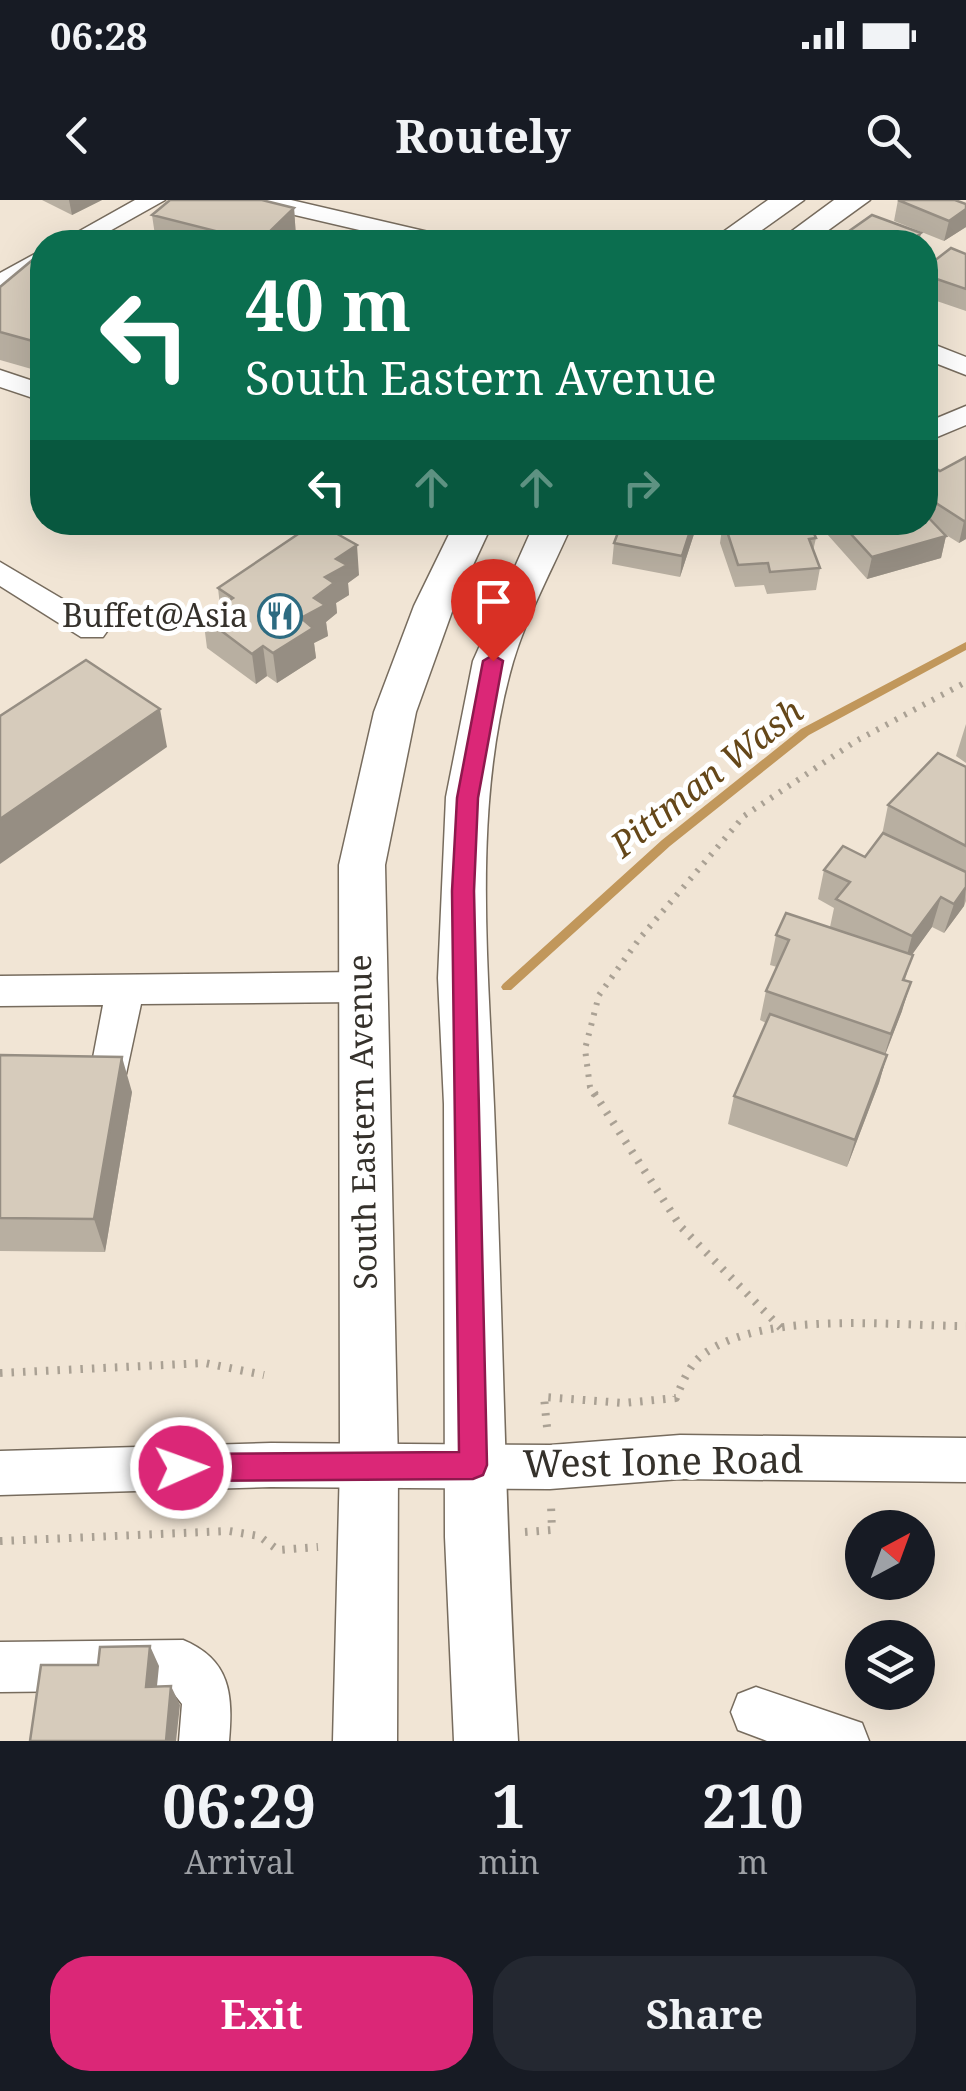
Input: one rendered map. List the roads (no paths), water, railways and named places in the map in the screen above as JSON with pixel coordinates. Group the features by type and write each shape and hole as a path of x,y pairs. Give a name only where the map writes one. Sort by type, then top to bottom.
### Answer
{"main road":[{"path":"743,230 789,200"},
{"path":"810,230 856,200"},
{"name":"South Eastern Avenue","path":"365,1741 369,1464 360,987 362,865 377,781 410,667 466,535"},
{"path":"493,661 482,620 521,535"},
{"path":"486,1741 473,1465 463,891 468,798 493,661 548,535"}],"street":[{"path":"95,230 153,200"},
{"path":"260,200 351,222 366,230"},
{"path":"122,230 128,213"},
{"path":"342,230 351,222"},
{"path":"0,284 30,271"},
{"path":"0,294 30,274"},
{"path":"938,356 966,368"},
{"path":"0,378 30,389"},
{"path":"938,428 966,414"},
{"path":"0,572 92,630"},
{"path":"0,990 360,987"},
{"path":"112,1063 124,991"},
{"name":"West Ione Road","path":"0,1473 369,1464 550,1467 680,1458 966,1460"},
{"path":"0,1668 183,1664 208,1696 204,1741"},
{"path":"756,1712 844,1741"}],"waterway":[{"name":"Pittman Wash","path":"507,987 666,843 805,732 966,645"}],"place":[{"name":"Buffet@Asia","path":"280,616"}]}
